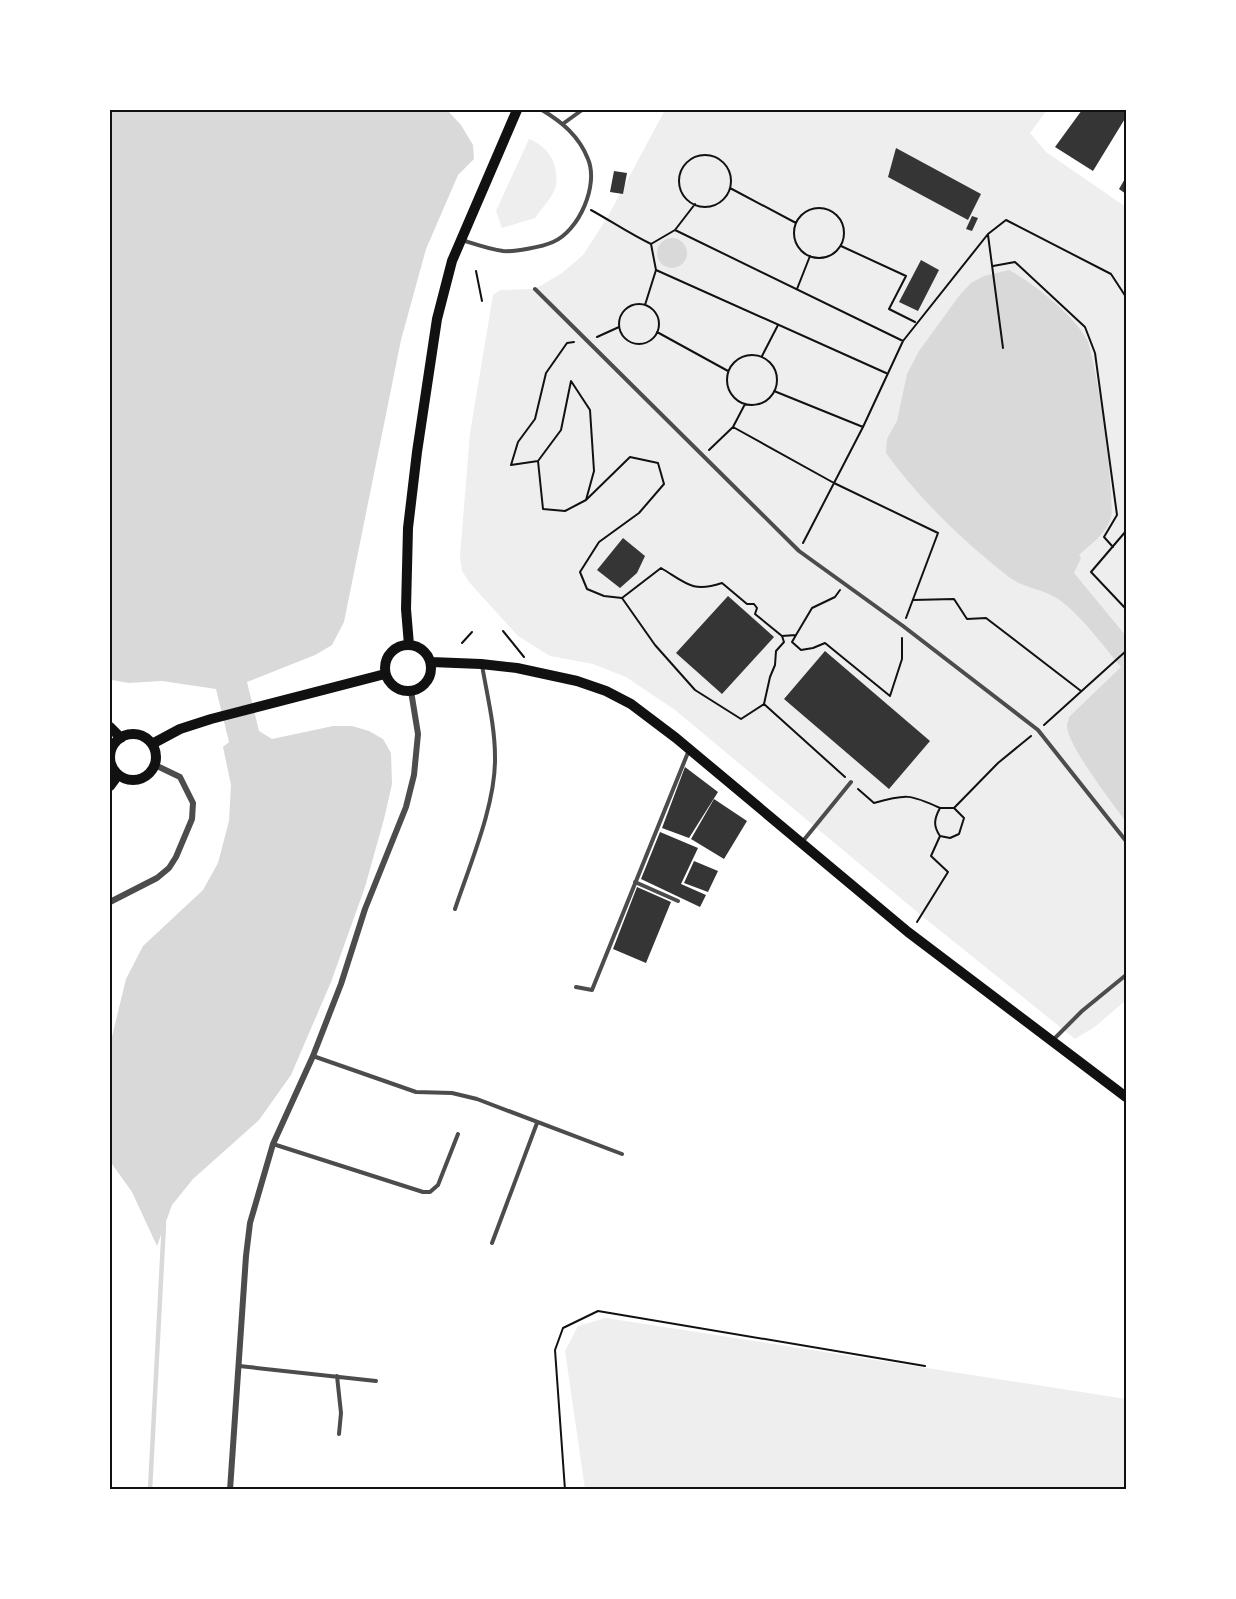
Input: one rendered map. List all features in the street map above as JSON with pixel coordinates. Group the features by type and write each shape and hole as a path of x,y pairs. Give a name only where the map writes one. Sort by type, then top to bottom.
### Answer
{"main road":[{"path":"409,645 406,609 408,528 417,452 446,279 517,110"},
{"path":"409,645 423,650 430,662 431,669 427,681 423,686 411,691 404,691 393,686 385,674 385,666 390,653 396,648 409,645"},
{"path":"430,662 517,668 577,681 606,691 631,704 689,749 908,932 1126,1097"},
{"path":"152,744 180,729 211,719 385,674"},
{"path":"110,727 120,738"},
{"path":"134,734 152,744 156,758 155,765 147,776 136,781 129,780 113,770 110,756 115,743 120,738 134,734"},
{"path":"110,786 118,775"}],"street":[{"path":"230,1490 250,1223 273,1144 313,1056 341,984 365,909 406,807 414,775 418,734 411,691"},
{"path":"110,902 157,878 169,868 192,819 193,803 180,777 155,765"}],"lane":[{"path":"461,240 504,251 554,242 574,225 586,208 590,180 589,161 564,123 542,110"},
{"path":"564,123 582,110"},
{"path":"535,289 799,551 903,626 1038,730 1126,841"},
{"path":"455,909 486,812 495,758 481,664"},
{"path":"576,987 592,990 689,749"},
{"path":"801,844 851,782"},
{"path":"635,882 678,901"},
{"path":"1052,1040 1082,1011 1126,975"},
{"path":"313,1056 416,1092 452,1093 477,1099 622,1154"},
{"path":"492,1243 537,1123"},
{"path":"273,1144 423,1192 430,1192 438,1185 458,1134"},
{"path":"239,1366 376,1381"},
{"path":"337,1376 341,1413 339,1434"}],"path":[{"path":"711,155 725,164 730,171 730,188 720,202 712,206 695,204 688,200 680,185 682,169 694,157 711,155"},
{"path":"730,188 796,223"},
{"path":"651,244 675,230 695,204"},
{"path":"586,208 651,244"},
{"path":"813,208 830,210 842,221 844,229 841,246 827,256 819,258 810,256 798,247 794,231 800,216 813,208"},
{"path":"799,551 863,427 903,341 988,234 1006,220 1111,274 1126,297"},
{"path":"675,230 903,341"},
{"path":"988,234 1003,348"},
{"path":"645,305 656,270 651,244"},
{"path":"841,246 906,276 890,309 916,323"},
{"path":"797,289 810,256"},
{"path":"993,266 1015,262 1085,327 1095,352 1106,422 1117,515 1104,537 1113,547"},
{"path":"656,270 887,374"},
{"path":"476,271 482,301"},
{"path":"638,304 645,305 651,308 658,319 657,332 649,341 636,344 625,338 619,327 619,321 626,309 638,304"},
{"path":"762,356 778,325"},
{"path":"538,461 511,465 518,442 535,419 546,373 567,343 588,341 619,327"},
{"path":"657,332 728,371"},
{"path":"746,355 762,356 769,361 777,375 774,392 762,403 745,404 732,395 727,379 728,371 732,364 746,355"},
{"path":"586,500 594,471 590,410 571,381 561,430 538,461 543,509 565,511 586,500 630,457 658,463 664,484 639,513 599,542 580,572 587,589 604,596 622,598 661,568 694,588 708,588 722,583 747,604 754,603 758,608 755,614 782,636 784,642 776,651 775,666 764,704 741,719 695,690 655,645 622,598"},
{"path":"774,392 863,427"},
{"path":"703,455 733,427 745,404"},
{"path":"733,427 834,483 938,533 903,626 902,659 890,696 825,643 801,650 792,642 812,608 836,597 844,584"},
{"path":"1126,531 1091,572 1126,609"},
{"path":"912,600 954,599 967,619 986,618 1081,691"},
{"path":"503,631 526,660"},
{"path":"462,643 472,632"},
{"path":"782,636 796,635"},
{"path":"954,808 998,763 1126,651"},
{"path":"764,704 874,803 914,796 940,808 954,808 964,818 959,834 950,838 940,836 934,828 935,817 940,808"},
{"path":"908,932 922,916 948,872 931,856 940,836"},
{"path":"565,1490 555,1350 563,1328 598,1311 925,1366"}],"shaded area":[{"path":"110,110 447,110 461,125 473,145 474,159 458,175 426,249 401,340 344,622 332,645 315,655 247,682 259,731 272,739 333,726 352,726 369,731 383,739 391,753 392,784 365,887 331,982 291,1075 259,1120 193,1179 172,1205 157,1246 132,1192 112,1164 110,1153 110,1045 126,979 143,946 203,890 218,863 229,821 231,785 223,747 229,742 216,689 162,681 129,683 112,680 110,677"},
{"path":"665,110 1047,110 1030,133 1046,152 1126,207 1126,1000 1096,1026 1075,1039 922,916 675,710 626,677 593,664 550,656 518,636 469,582 462,571 460,556 470,433 493,295 500,290 535,289 562,273 583,255 607,218"},
{"path":"529,139 542,146 551,157 556,170 555,189 535,218 502,228 496,211"},
{"path":"672,238 678,239 686,247 686,259 678,267 672,268 666,267 658,259 657,253 658,247 666,239"},
{"path":"1009,270 1041,291 1073,320 1087,340 1091,352 1100,399 1112,505 1109,523 1079,555 1081,558 1074,573 1126,636 1126,822 1075,747 1067,726 1069,717 1121,667 1088,627 1059,599 1009,577 959,535 913,487 886,453 887,439 897,421 907,374 919,351 971,283 984,276"},
{"path":"606,1318 1126,1399 1126,1489 585,1489 565,1351 578,1326"}],"building":[{"path":"1082,110 1126,110 1126,117 1093,171 1055,147"},
{"path":"896,148 981,194 968,220 888,177"},
{"path":"614,171 627,173 623,194 610,192"},
{"path":"1126,177 1126,194 1119,189"},
{"path":"972,216 978,218 972,231 966,229"},
{"path":"921,260 939,270 918,311 899,302"},
{"path":"623,538 645,556 637,573 620,588 597,570"},
{"path":"728,596 774,637 722,694 676,653"},
{"path":"825,651 930,741 889,789 784,699"},
{"path":"685,767 718,792 689,838 662,828"},
{"path":"714,799 747,821 724,859 691,839"},
{"path":"660,832 698,848 681,884 706,895 700,907 641,879"},
{"path":"694,861 718,871 708,892 684,883"},
{"path":"637,887 671,902 646,963 613,949"}],"waterway":[{"path":"150,1490 164,1223"}]}
